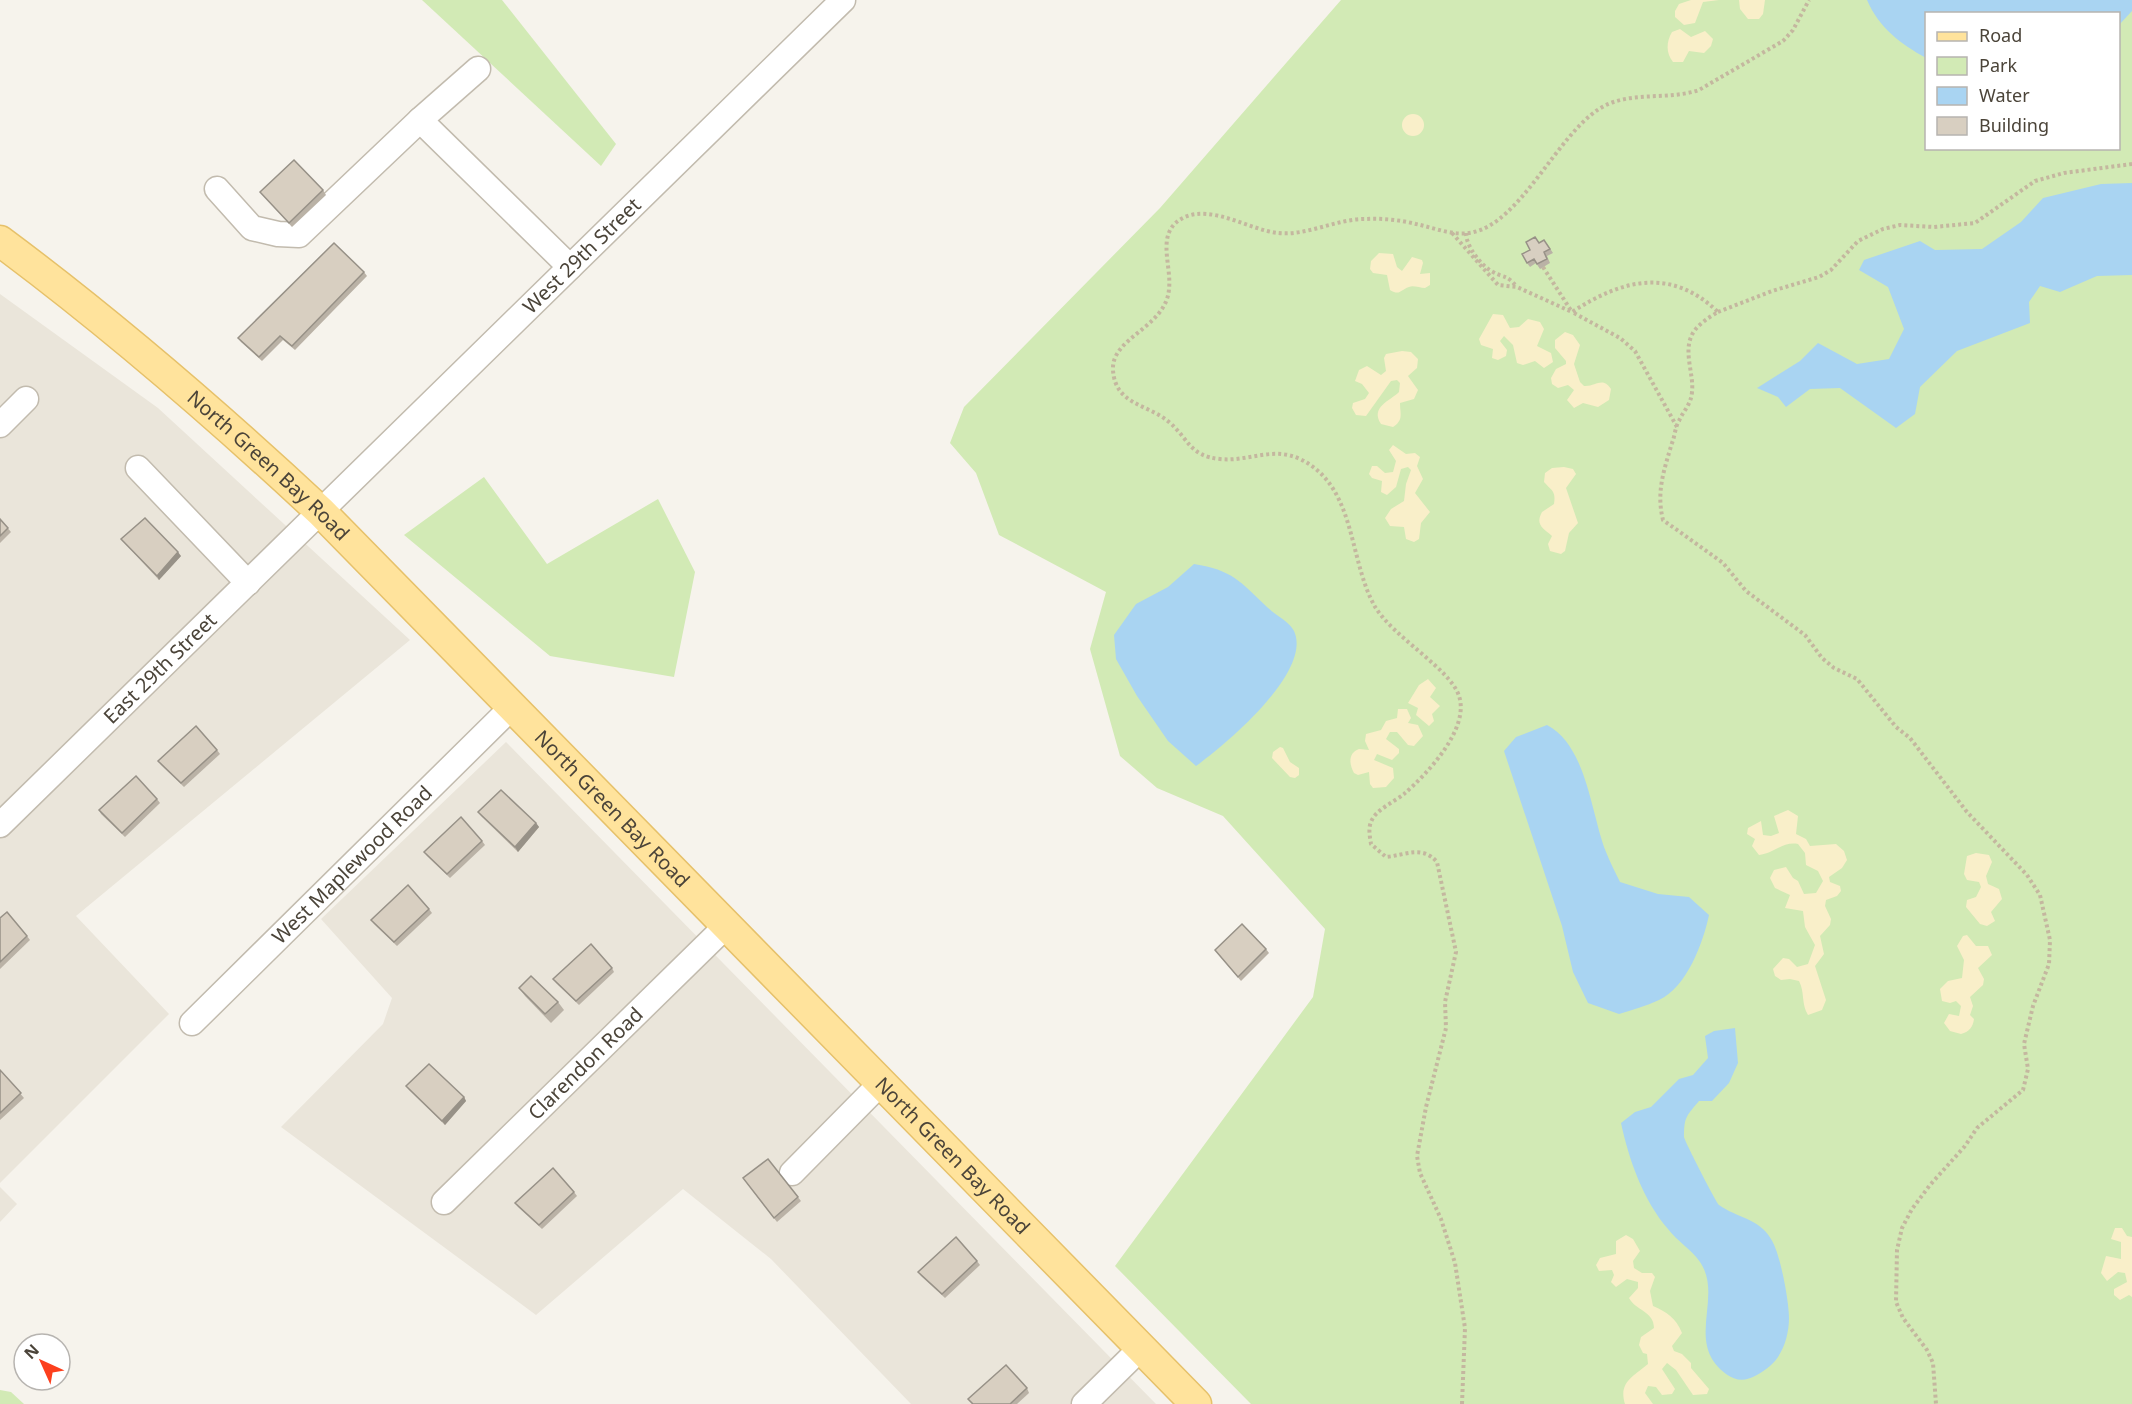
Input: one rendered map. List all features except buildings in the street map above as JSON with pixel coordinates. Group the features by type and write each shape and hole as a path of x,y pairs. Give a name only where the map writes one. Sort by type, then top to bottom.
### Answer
{"main road":[{"name":"North Green Bay Road","path":"0,241 114,328 169,374 321,512 1196,1404"}],"street":[{"name":"West 29th Street","path":"321,512 843,0"},
{"path":"217,189 252,228 278,234 299,235 420,120 478,69"},
{"path":"420,120 570,267"},
{"path":"0,425 26,399"},
{"path":"138,468 248,583"},
{"name":"East 29th Street","path":"0,825 321,512"},
{"name":"West Maplewood Road","path":"192,1023 511,708"},
{"name":"Clarendon Road","path":"444,1202 727,926"},
{"path":"792,1173 880,1084"},
{"path":"1084,1404 1141,1348"}],"path":[{"path":"1462,1404 1465,1328 1455,1263 1441,1219 1420,1173 1417,1156 1425,1107 1446,1028 1444,1002 1455,963 1455,941 1437,862 1431,855 1419,850 1386,857 1371,844 1370,824 1375,816 1404,794 1439,757 1459,723 1462,711 1459,696 1453,685 1397,633 1376,607 1340,501 1330,481 1303,461 1281,453 1225,459 1196,453 1169,422 1132,404 1125,397 1114,377 1112,367 1116,353 1152,323 1166,303 1170,286 1166,243 1172,226 1183,218 1199,213 1280,233 1364,219 1413,223 1452,232 1476,232 1507,212 1574,133 1598,110 1623,99 1684,95 1716,81 1783,41 1793,30 1809,0"},
{"path":"1936,1404 1933,1363 1927,1350 1903,1318 1896,1302 1897,1250 1902,1228 1912,1209 1930,1185 1965,1146 1977,1128 2023,1090 2028,1069 2024,1044 2033,1006 2049,964 2050,940 2044,908 2040,895 2027,875 1945,786 1910,738 1896,727 1866,688 1849,674 1834,668 1822,658 1805,635 1746,591 1723,562 1671,529 1663,520 1659,493 1679,419 1686,413 1692,392 1689,347 1691,336 1702,323 1718,312 1772,291 1819,277 1831,270 1858,241 1870,233 1900,225 1934,227 1975,223 2036,181 2064,173 2132,164"},
{"path":"1452,232 1498,285 1517,287 1572,312 1620,338 1635,351 1677,427"},
{"path":"1466,233 1469,246 1484,264 1494,273 1506,275 1517,287"},
{"path":"1544,267 1572,312"},
{"path":"1572,312 1619,287 1651,283 1675,285 1692,291 1718,312"}],"shaded area":[{"path":"0,294 158,408 410,640 76,916 169,1014 0,1183"},
{"path":"506,742 1156,1404 911,1404 771,1259 683,1189 536,1315 281,1127 383,1024 392,998 321,919"},
{"path":"0,1187 17,1204 0,1222"}],"green space":[{"path":"422,0 502,0 616,144 601,166"},
{"path":"1341,0 2132,0 2132,1404 1251,1404 1115,1266 1313,997 1325,929 1223,816 1157,788 1120,756 1090,649 1106,592 999,535 976,473 950,443 964,407 1160,208"},
{"path":"484,477 547,564 658,499 695,572 674,677 550,656 404,535"},
{"path":"0,1390 11,1392 24,1404 0,1404"}],"sand":[{"path":"1691,0 1719,0 1703,2 1695,23 1684,25 1675,17 1675,11 1679,4"},
{"path":"1739,0 1765,0 1763,14 1759,19 1748,19 1740,9"},
{"path":"1680,29 1691,37 1705,31 1713,39 1711,46 1704,53 1689,51 1683,62 1673,62 1668,51 1669,40 1672,32"},
{"path":"1413,114 1421,117 1424,125 1421,133 1413,136 1405,133 1402,125 1405,117"},
{"path":"1379,253 1393,254 1397,267 1402,271 1412,257 1422,260 1420,274 1430,273 1430,285 1425,288 1411,286 1393,292 1390,290 1387,275 1373,273 1370,269 1371,261"},
{"path":"1493,314 1503,315 1510,328 1519,327 1528,319 1540,322 1544,329 1537,346 1551,353 1553,362 1544,368 1535,361 1523,365 1517,363 1513,345 1504,336 1500,341 1507,350 1506,356 1498,360 1492,358 1493,349 1481,345 1479,339"},
{"path":"1565,332 1573,335 1580,345 1574,364 1580,382 1584,386 1605,383 1611,389 1609,400 1598,407 1583,403 1574,408 1567,400 1574,390 1568,385 1558,388 1552,384 1551,378 1556,369 1566,364 1555,348 1555,340"},
{"path":"1411,352 1418,359 1417,368 1408,376 1418,390 1414,399 1400,403 1399,422 1393,427 1381,424 1378,418 1382,405 1399,392 1400,383 1397,380 1391,381 1366,416 1356,415 1352,408 1353,403 1365,399 1369,393 1362,384 1355,381 1359,370 1367,366 1381,375 1386,371 1384,358 1386,354"},
{"path":"1393,445 1406,454 1415,453 1420,457 1417,466 1423,479 1415,493 1430,512 1421,523 1419,539 1414,542 1406,539 1404,527 1390,526 1385,518 1391,509 1404,501 1411,470 1408,467 1401,469 1396,487 1387,495 1381,492 1382,481 1372,478 1369,474 1372,466 1377,466 1385,473 1393,472 1396,461 1389,450"},
{"path":"1552,468 1573,469 1576,474 1566,488 1578,523 1569,533 1565,551 1561,554 1550,551 1548,544 1552,536 1541,526 1539,520 1542,512 1554,504 1554,494 1544,482 1545,473"},
{"path":"1428,679 1436,688 1430,697 1440,706 1432,714 1434,721 1429,726 1416,715 1418,708 1408,703 1419,685"},
{"path":"1398,709 1407,709 1411,718 1408,723 1418,725 1423,736 1414,746 1408,745 1397,732 1390,732 1386,739 1399,749 1399,753 1392,760 1377,754 1374,760 1393,768 1394,778 1386,787 1373,788 1370,784 1369,772 1358,775 1354,773 1350,763 1351,756 1359,749 1369,750 1365,741 1366,734 1381,730 1386,721 1397,718"},
{"path":"1280,747 1283,748 1290,762 1299,768 1299,775 1295,778 1290,777 1272,758 1273,752"},
{"path":"1788,810 1798,816 1796,834 1806,839 1810,846 1836,844 1844,851 1847,860 1842,868 1829,877 1830,882 1840,886 1841,891 1837,896 1826,900 1825,906 1831,919 1830,925 1820,936 1824,954 1815,966 1826,1000 1822,1010 1808,1015 1804,1007 1799,981 1781,980 1775,976 1773,969 1783,958 1789,959 1797,967 1808,964 1815,945 1805,927 1803,911 1785,908 1790,895 1775,888 1770,878 1774,870 1786,867 1793,878 1798,881 1804,894 1816,893 1823,881 1818,871 1806,865 1805,853 1798,844 1788,844 1759,855 1752,846 1755,839 1747,834 1748,828 1761,821 1763,835 1771,836 1779,833 1774,816"},
{"path":"1976,853 1989,855 1992,862 1986,876 1988,884 1999,889 2002,899 1991,912 1995,921 1987,926 1980,924 1966,907 1967,900 1976,897 1981,887 1979,882 1967,880 1964,874 1967,856"},
{"path":"1967,935 1976,946 1988,946 1992,955 1978,968 1984,979 1983,985 1970,997 1973,1006 1970,1015 1974,1019 1972,1027 1961,1034 1950,1031 1944,1023 1949,1014 1959,1016 1961,1006 1956,1001 1950,1003 1942,1001 1940,989 1948,981 1962,978 1964,960 1957,946 1963,936"},
{"path":"2115,1228 2122,1228 2127,1236 2132,1237 2132,1297 2129,1295 2120,1300 2114,1295 2114,1289 2127,1282 2125,1273 2118,1272 2107,1281 2101,1273 2106,1256 2121,1259 2121,1242 2111,1239"},
{"path":"1626,1235 1633,1239 1640,1251 1633,1261 1634,1268 1642,1273 1652,1273 1655,1277 1650,1291 1653,1306 1670,1316 1682,1333 1672,1346 1674,1351 1682,1354 1691,1363 1691,1368 1709,1389 1707,1394 1693,1395 1676,1370 1667,1363 1662,1369 1675,1389 1672,1394 1662,1395 1656,1387 1648,1386 1645,1393 1653,1404 1625,1404 1623,1396 1626,1385 1648,1364 1647,1354 1643,1353 1639,1345 1641,1337 1654,1328 1653,1322 1648,1314 1629,1298 1638,1288 1638,1282 1627,1279 1616,1287 1611,1282 1614,1275 1612,1270 1599,1271 1596,1265 1600,1258 1616,1254 1616,1241"}],"water":[{"path":"1867,0 2132,0 2132,11 2120,24 2120,12 1925,12 1925,57 1884,27"},
{"path":"2132,183 2132,275 2097,276 2060,292 2040,286 2029,302 2030,323 1957,351 1920,387 1915,414 1896,428 1840,388 1810,389 1786,407 1778,397 1757,388 1800,361 1818,343 1857,364 1889,359 1904,329 1888,287 1859,270 1864,260 1920,241 1935,250 1982,249 2021,222 2043,198 2101,184"},
{"path":"1194,564 1227,573 1235,578 1270,610 1286,621 1294,631 1296,648 1291,667 1263,706 1226,742 1196,766 1168,741 1137,696 1116,659 1114,635 1136,604 1168,587"},
{"path":"1547,725 1571,748 1579,764 1606,852 1620,882 1658,894 1689,897 1709,915 1698,951 1686,975 1678,985 1659,1000 1619,1014 1588,1003 1573,972 1562,926 1504,751 1516,737"},
{"path":"1735,1028 1738,1063 1729,1083 1712,1101 1699,1101 1688,1114 1684,1137 1719,1205 1754,1222 1766,1232 1774,1245 1781,1265 1789,1310 1788,1331 1784,1344 1770,1366 1754,1377 1743,1380 1732,1378 1714,1362 1708,1348 1706,1334 1708,1290 1706,1276 1700,1262 1659,1218 1651,1205 1633,1165 1621,1123 1635,1112 1651,1107 1679,1079 1693,1075 1708,1058 1705,1036 1714,1031"}]}
